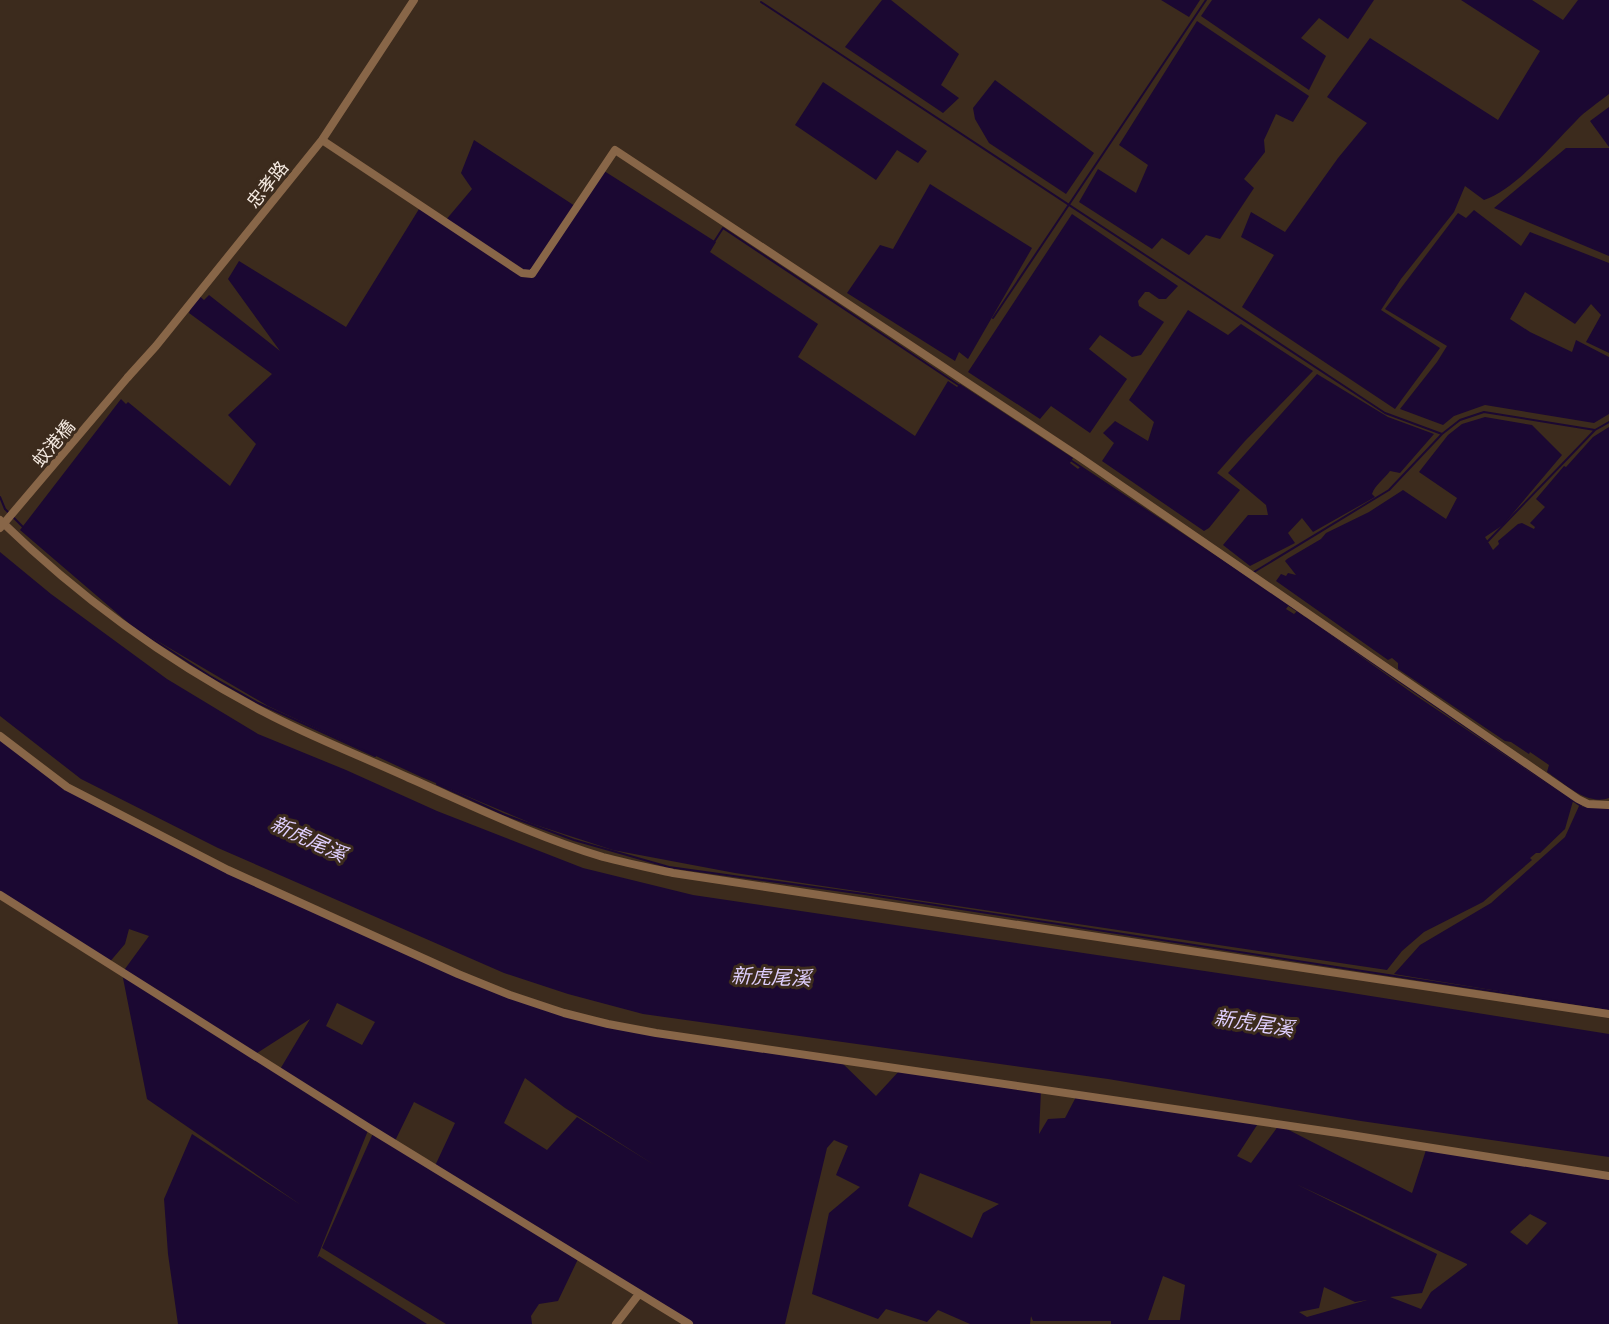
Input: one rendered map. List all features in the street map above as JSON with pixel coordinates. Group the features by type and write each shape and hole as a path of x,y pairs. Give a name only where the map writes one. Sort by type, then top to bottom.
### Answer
{"street":[{"name":"忠孝路","path":"128,377 156,346 322,140 414,0"},
{"path":"322,140 522,273 532,274 615,150 1078,456 1578,799 1588,804 1609,805"},
{"name":"蚊港橋","path":"0,528 128,377"},
{"path":"0,520 56,571 119,623 264,713 549,839 603,857 674,873 1609,1014"},
{"path":"0,736 66,787 228,870 458,974 564,1013 656,1033 1338,1133 1609,1176"},
{"path":"0,895 369,1128 689,1324"},
{"path":"615,1324 639,1294"}],"water":[{"path":"882,0 891,0 959,54 941,85 959,98 943,113 845,47"},
{"path":"1161,0 1200,0 1189,17"},
{"path":"1212,0 1374,0 1348,39 1319,18 1301,38 1326,56 1309,90 1201,16"},
{"path":"1461,0 1532,0 1563,20 1578,0 1609,0 1609,94 1587,110 1521,176 1496,194 1484,200 1465,186 1454,212 1401,279 1381,310 1440,348 1395,409 1242,307 1274,255 1241,237 1251,212 1285,232 1338,158 1367,123 1327,97 1370,38 1498,120 1540,51"},
{"path":"1197,21 1309,96 1293,122 1276,114 1264,140 1265,152 1244,179 1254,188 1220,239 1206,235 1189,255 1162,238 1152,249 1079,202 1098,169 1136,193 1148,165 1119,145"},
{"path":"995,80 1094,153 1066,194 989,143 975,119 973,108"},
{"path":"823,82 927,151 918,163 897,150 876,180 795,125"},
{"path":"1609,107 1609,147 1590,121"},
{"path":"474,140 575,206 601,169 716,242 710,252 818,324 798,357 915,436 948,381 957,387 960,384 1073,458 1070,463 1078,469 1080,467 1289,605 1286,609 1294,614 1297,611 1415,695 1573,801 1565,829 1483,902 1424,932 1402,951 1387,970 735,873 613,850 533,824 419,776 268,706 132,626 20,530 121,399 126,404 128,402 230,486 256,444 228,415 272,374 189,313 196,293 204,300 209,295 280,351 228,279 239,261 346,327 419,209 445,221 472,189 461,173"},
{"path":"1566,148 1609,148 1609,256 1494,208"},
{"path":"930,184 1032,248 968,359 959,352 955,361 847,293 880,245 893,249"},
{"path":"1474,210 1521,246 1530,232 1609,263 1609,353 1586,342 1601,315 1591,304 1575,324 1525,292 1510,319 1530,332 1572,352 1576,340 1609,357 1609,414 1594,423 1485,405 1454,416 1443,425 1400,409 1447,346 1385,309 1458,213 1466,218"},
{"path":"1072,214 1178,286 1166,299 1159,299 1145,292 1138,301 1139,306 1164,322 1141,355 1132,357 1100,335 1089,349 1127,379 1090,433 1051,406 1040,419 968,372"},
{"path":"1188,310 1228,335 1241,324 1313,371 1217,473 1240,490 1204,531 1102,461 1114,443 1103,433 1115,421 1148,441 1154,422 1129,400"},
{"path":"1317,374 1388,417 1434,434 1400,473 1390,471 1373,491 1372,494 1375,497 1313,532 1302,518 1288,533 1295,543 1250,566 1223,545 1248,515 1268,515 1266,505 1228,473"},
{"path":"1485,417 1532,425 1562,455 1503,525 1485,537 1493,550 1499,544 1498,541 1518,524 1522,523 1534,529 1535,527 1530,523 1545,507 1536,499 1593,437 1609,427 1609,798 1592,799 1568,787 1547,772 1549,765 1530,752 1529,754 1511,742 1505,741 1398,669 1398,663 1392,658 1388,660 1276,581 1281,574 1296,575 1285,561 1287,559 1321,539 1326,533 1369,512 1403,490 1446,519 1457,498 1419,472 1448,435 1462,424"},
{"name":"新虎尾溪","path":"0,552 51,594 167,679 258,734 437,811 583,868 693,895 1333,990 1609,1034 1609,1157 1361,1121 1108,1079 643,1014 568,994 504,973 218,848 81,779 0,716"},
{"path":"0,735 73,791 252,881 412,953 552,1009 652,1032 839,1060 876,1096 901,1069 1041,1090 1039,1134 1048,1119 1065,1118 1077,1095 1259,1122 1237,1156 1251,1163 1279,1125 1412,1193 1427,1147 1609,1174 1609,1324 1111,1324 1111,1321 1033,1321 1031,1316 1030,1324 970,1324 938,1310 927,1322 886,1309 878,1319 812,1294 829,1213 860,1187 836,1175 848,1146 834,1140 827,1148 785,1324 688,1324 579,1257 558,1301 539,1304 531,1316 532,1324 446,1324 322,1248 374,1131 369,1128 317,1258 319,1256 427,1324 178,1324 168,1254 164,1199 192,1134 301,1205 147,1099 122,973 149,936 129,929 125,944 108,964 0,895","holes":["337,1003 375,1022 362,1045 326,1026","310,1019 279,1071 254,1055","525,1078 565,1108 656,1166 577,1117 547,1150 504,1123","414,1102 455,1123 434,1168 394,1143","920,1173 999,1204 983,1213 972,1238 908,1206","1296,1184 1467,1264 1431,1292 1421,1309 1390,1297 1422,1293 1437,1254","1530,1214 1547,1223 1527,1245 1510,1232","1163,1276 1185,1285 1180,1320 1148,1320","1324,1287 1355,1302 1367,1300 1307,1317 1299,1312 1319,1308"]},
{"path":"1579,806 1609,809 1609,1009 1394,974 1420,945 1491,903 1565,837"}],"waterway":[{"path":"993,318 1206,0"},
{"path":"761,2 1385,413 1442,434"},
{"path":"714,242 723,228 960,386"},
{"path":"1254,572 1389,490 1442,434 1460,420 1484,412 1595,430"},
{"path":"1488,541 1595,430 1609,422"},
{"path":"1069,459 1299,612"},
{"path":"0,497 5,509 23,527"},
{"path":"1306,617 1581,806"},
{"path":"137,629 210,676 258,703 375,756"},
{"path":"437,784 503,814 574,840 669,867 864,894 1609,1009"}]}
